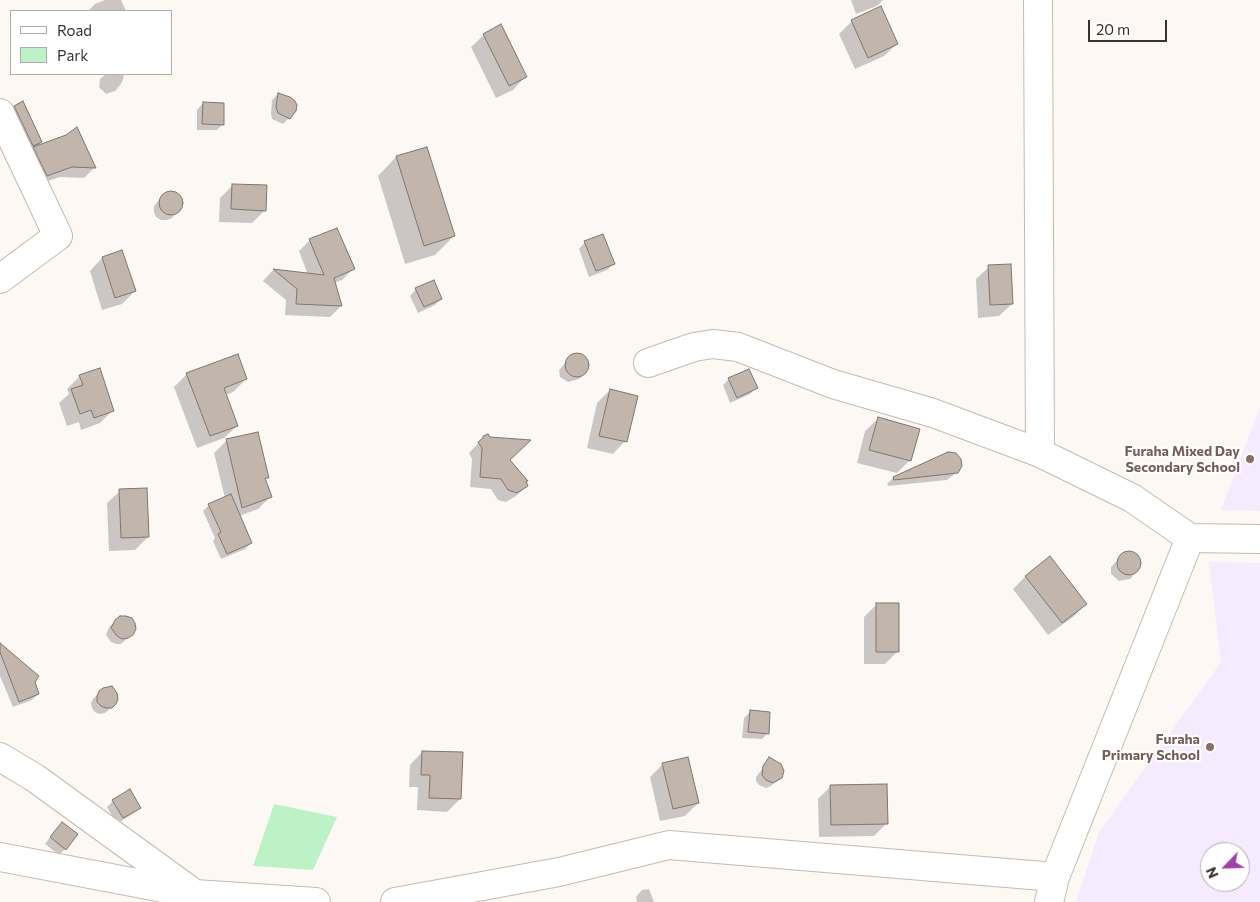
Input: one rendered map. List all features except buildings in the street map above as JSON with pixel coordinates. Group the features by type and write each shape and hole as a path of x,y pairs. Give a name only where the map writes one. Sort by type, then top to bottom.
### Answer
{"street":[{"path":"1038,0 1040,453"},
{"path":"0,113 58,236 0,279"},
{"path":"648,363 694,347 714,344 738,347 834,384 933,413 1040,453 1132,498 1190,538 1260,539"},
{"path":"395,902 559,872 669,844 1052,890 1190,538"},
{"path":"0,757 35,778 196,894"},
{"path":"0,857 196,894 316,902"}],"shaded area":[{"name":"Furaha Mixed Day Secondary School","path":"1260,407 1260,511 1221,510"},
{"name":"Furaha Primary School","path":"1209,562 1260,563 1260,902 1076,902 1099,832 1221,662"}],"green space":[{"path":"274,804 337,817 313,870 253,866"}],"place":[{"name":"Furaha Mixed Day Secondary School","path":"1250,459"},
{"name":"Furaha Primary School","path":"1210,747"}]}
